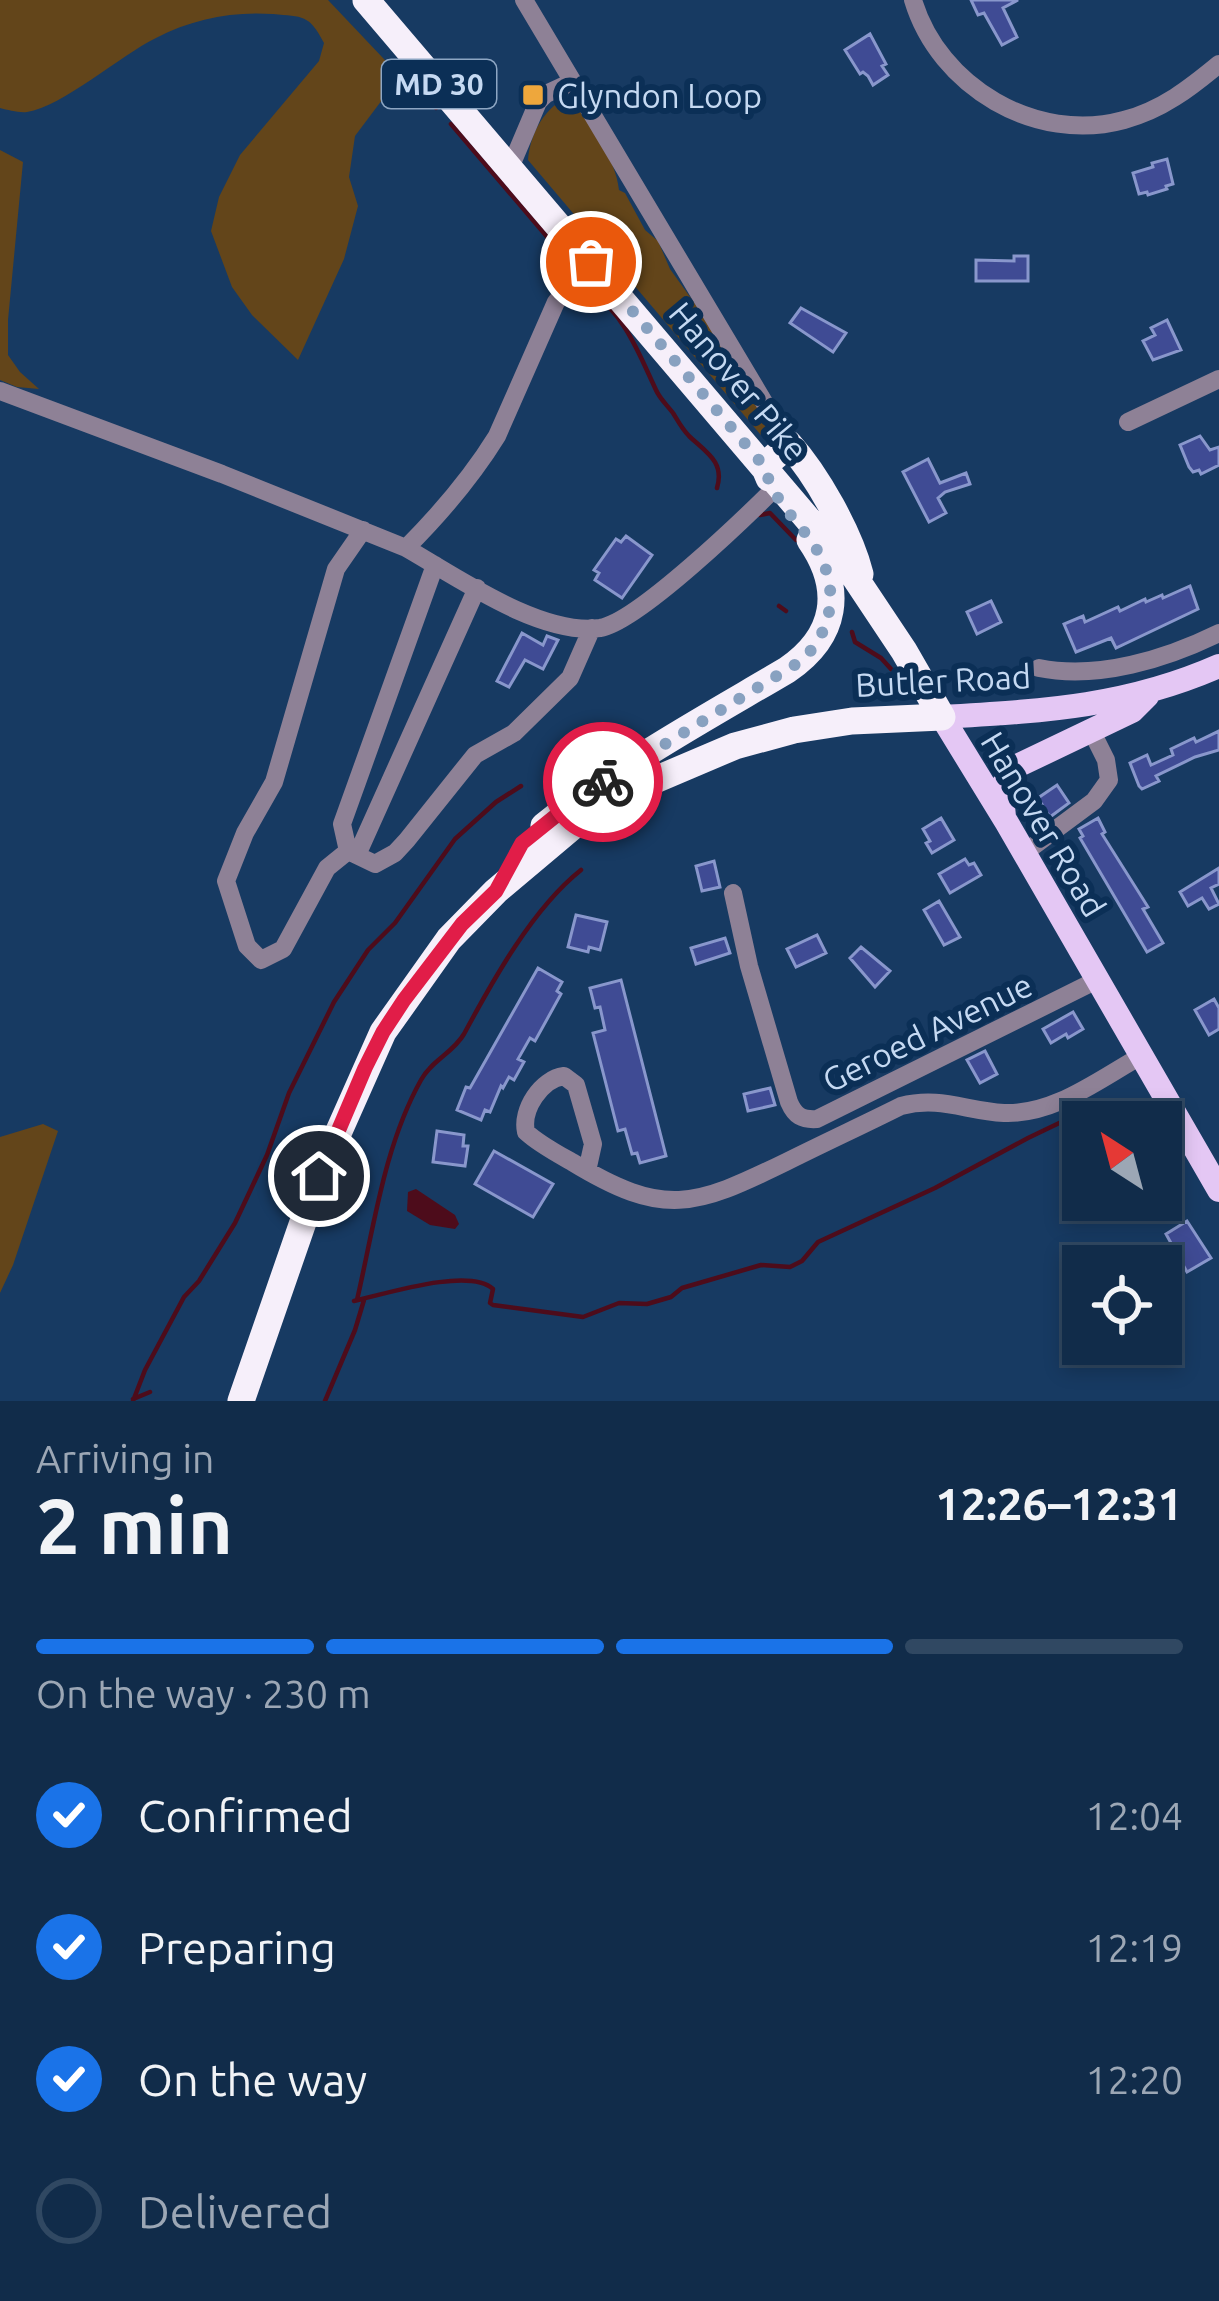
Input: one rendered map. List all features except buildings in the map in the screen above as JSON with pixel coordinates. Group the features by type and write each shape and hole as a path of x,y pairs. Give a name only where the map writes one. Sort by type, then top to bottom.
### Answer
{"highway":[{"name":"Hanover Pike","path":"366,0 864,589 941,717"},
{"path":"496,891 522,843 573,802 812,651 831,608 828,574 772,480 789,444 853,546 864,589"},
{"name":"Butler Road","path":"241,1401 319,1176 383,1032 449,939 496,891 578,822 629,791 735,746 852,721 941,717"}],"main road":[{"name":"Butler Road","path":"941,717 1047,711 1151,692 1219,665"},
{"path":"1004,819 1003,785 1010,772 1132,711 1151,692"},
{"name":"Hanover Road","path":"941,717 1093,973"},
{"name":"MD 30","path":"1093,973 1219,1190"}],"street":[{"path":"524,0 789,444"},
{"path":"913,0 933,42 960,77 1002,106 1041,120 1090,125 1126,119 1168,103 1219,64"},
{"path":"511,168 538,102 572,82"},
{"path":"406,548 456,496 485,456 556,302 591,262"},
{"path":"1128,422 1219,379"},
{"path":"0,391 406,548 545,620 592,628 613,625 630,614 697,560 772,480"},
{"path":"363,530 336,569 274,782 245,833 226,881 247,946 261,960 283,950 327,868 352,853 477,588"},
{"path":"435,565 342,824 352,853 375,864 395,853 475,755 514,733 570,678 592,628"},
{"path":"1039,668 1064,673 1132,664 1219,633"},
{"path":"1024,853 1094,801 1109,780 1106,760 1091,730"},
{"name":"Geroed Avenue","path":"733,893 789,1102 794,1112 808,1120 817,1120 1093,973"},
{"path":"586,1171 592,1144 576,1085 564,1076 552,1078 525,1117 523,1125 532,1138 586,1171 625,1192 686,1201 728,1190 902,1106 933,1100 991,1112 1037,1110 1141,1056"}],"shaded area":[{"path":"0,0 328,0 400,76 355,136 349,177 358,206 344,259 298,360 252,315 232,287 211,231 219,197 240,155 319,61 324,43 314,27 298,17 273,14 198,21 142,46 57,101 21,112 0,108"},
{"path":"564,99 572,101 601,143 619,190 645,230 658,241 670,269 703,315 774,441 760,434 528,160 538,125"},
{"path":"0,150 23,162 8,355 39,389 0,380"},
{"path":"43,1124 58,1131 0,1293 0,1137"},
{"path":"416,1189 455,1215 459,1224 455,1229 430,1225 407,1211 408,1192"}],"waterway":[{"path":"423,88 436,108"},
{"path":"451,124 549,239 556,256"},
{"path":"585,291 590,290 613,311 660,396 712,458 718,471 717,488"},
{"path":"760,515 770,513 796,540"},
{"path":"779,606 786,611"},
{"path":"852,632 855,642 891,669"},
{"path":"133,1401 184,1297 235,1223 289,1093 334,1002 368,950 395,923 455,839 521,786"},
{"path":"357,1300 389,1159 421,1080 459,1041 531,924 581,870"},
{"path":"354,1301 426,1284 466,1281 493,1289 493,1305 583,1317 619,1303 647,1304 671,1297 682,1288 761,1265 790,1267 818,1242 1062,1122"},
{"path":"325,1401 364,1300"},
{"path":"133,1399 150,1392"}],"way so far":[{"path":"591,262 764,466 773,491 823,561 831,593 821,637 801,661 603,782"}],"place":[{"name":"Glyndon Loop","path":"533,95"}],"route":[{"path":"319,1176 365,1068 404,1000 462,924 496,891 522,843 603,782"}]}
